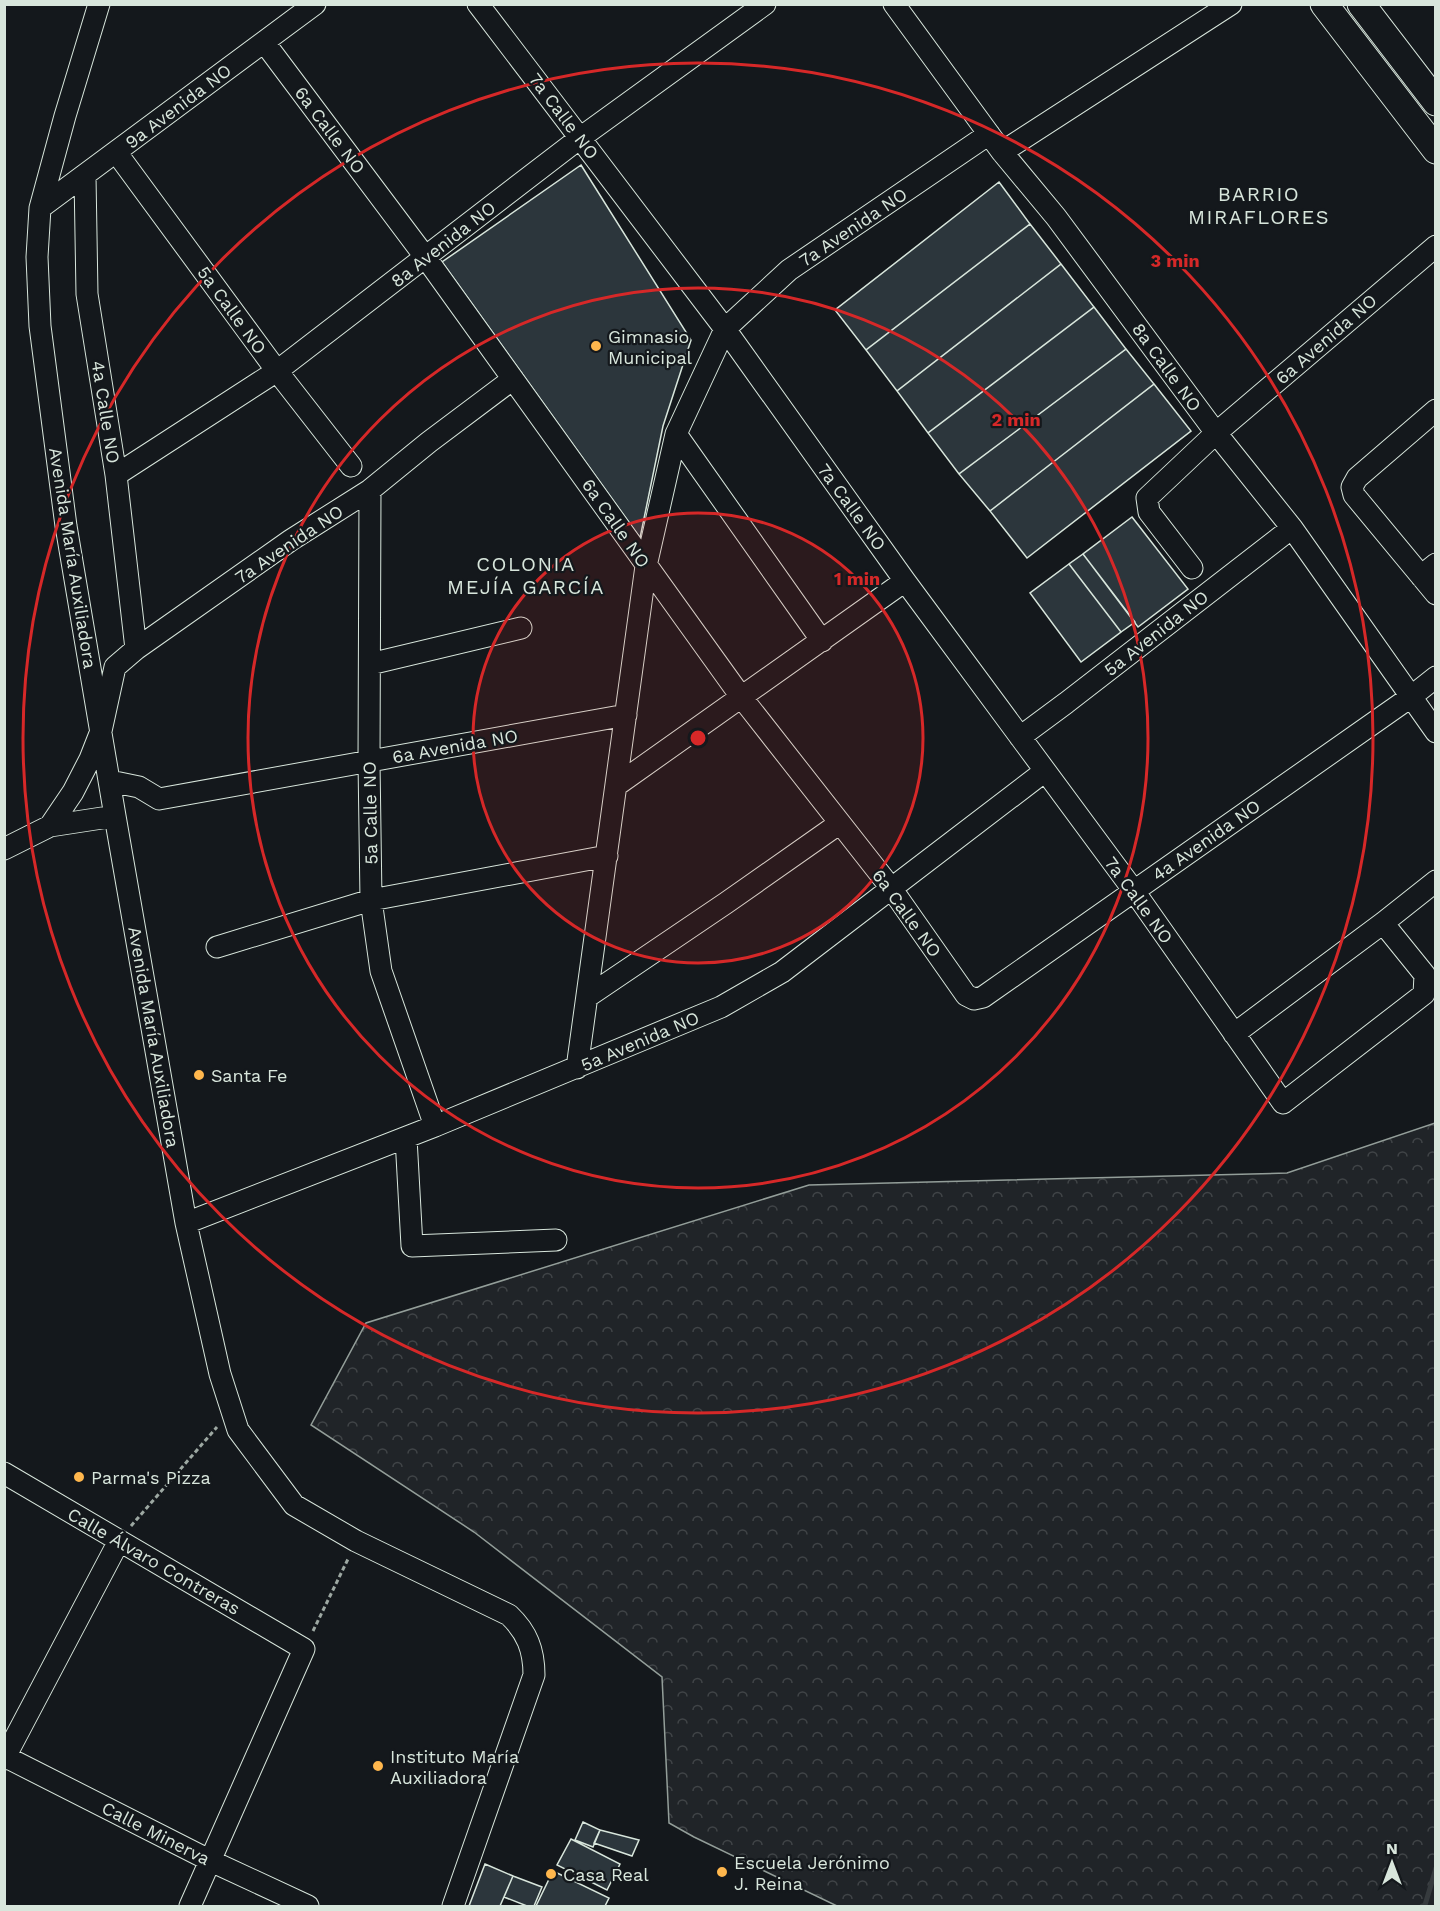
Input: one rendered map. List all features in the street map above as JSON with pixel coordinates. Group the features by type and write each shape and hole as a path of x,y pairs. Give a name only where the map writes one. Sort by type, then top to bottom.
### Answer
{"main road":[{"path":"1324,4 1436,150"},
{"path":"1361,4 1436,102"}],"street":[{"name":"Avenida María Auxiliadora","path":"99,4 40,208 37,257 40,326 66,526 186,1223 220,1374 238,1431 294,1505 357,1541 509,1615 527,1635 532,1648 534,1675 453,1906"},
{"name":"9a Avenida NO","path":"40,208 315,4"},
{"name":"7a Calle NO","path":"478,4 724,329 905,581 1134,891 1283,1103 1424,994 1425,975 1383,923"},
{"name":"8a Avenida NO","path":"116,475 277,371 580,138 765,4"},
{"name":"8a Calle NO","path":"894,4 1002,152 1056,217 1216,434 1292,528 1436,732"},
{"path":"1002,152 1231,4"},
{"name":"6a Calle NO","path":"264,42 426,258 742,698 891,888 966,995 974,999"},
{"name":"7a Avenida NO","path":"724,329 789,270 989,134"},
{"name":"5a Calle NO","path":"116,152 277,371 351,466"},
{"name":"4a Calle NO","path":"85,176 87,294 116,475 136,649"},
{"name":"6a Avenida NO","path":"1192,568 1149,512 1147,498 1216,434 1436,246"},
{"path":"578,1068 646,566 676,434 724,329"},
{"name":"7a Avenida NO","path":"101,730 115,667 136,649 291,540 370,490 513,379"},
{"path":"1436,410 1357,478 1352,487 1354,495 1428,570 1436,594"},
{"path":"676,434 822,641"},
{"name":"5a Calle NO","path":"370,490 371,900 381,971 435,1126"},
{"name":"5a Avenida NO","path":"1020,737 1066,704 1292,528"},
{"path":"616,785 905,581"},
{"path":"369,664 521,628"},
{"name":"4a Avenida NO","path":"974,999 983,997 1436,677"},
{"name":"6a Avenida NO","path":"110,781 139,788 159,799 626,715"},
{"path":"50,826 73,792 90,759 101,730"},
{"name":"5a Avenida NO","path":"186,1223 406,1138 721,1007 782,972 1045,771"},
{"path":"4,849 50,826 115,816"},
{"path":"587,997 840,823"},
{"path":"217,947 371,900 606,856"},
{"path":"1234,1034 1436,881"},
{"path":"406,1138 412,1246 556,1240"},
{"name":"Calle Álvaro Contreras","path":"4,1473 304,1648"},
{"path":"5,1757 118,1541"},
{"path":"190,1906 304,1648"},
{"name":"Calle Minerva","path":"5,1757 211,1861 309,1906"}],"path":[{"path":"118,1541 231,1410"},
{"path":"304,1648 357,1541"}],"green space":[{"path":"1435,1123 1435,1906 837,1906 669,1823 662,1677 474,1532 311,1425 366,1323 809,1185 1287,1173"}],"building":[{"name":"Gimnasio Municipal","path":"581,165 691,340 663,426 640,538 442,262"},
{"path":"999,182 1030,224 866,350 835,310"},
{"path":"1030,224 1061,264 897,391 866,350"},
{"path":"1061,264 1094,307 928,433 897,391"},
{"path":"1094,307 1126,349 959,474 928,433"},
{"path":"1126,349 1154,384 990,511 959,474"},
{"path":"1154,384 1191,431 1027,558 990,511"},
{"path":"1132,517 1188,589 1138,627 1083,554"},
{"path":"1083,554 1135,622 1121,632 1069,564"},
{"path":"1069,564 1121,632 1081,662 1030,593"},
{"path":"583,1822 600,1830 593,1847 575,1840"},
{"path":"600,1830 639,1840 632,1856 594,1843"},
{"path":"571,1839 620,1864 607,1890 557,1865"},
{"path":"485,1864 513,1876 500,1906 469,1906"},
{"path":"553,1871 609,1898 605,1906 536,1906"},
{"path":"513,1876 542,1887 534,1906 527,1906 504,1897"}],"waterway":[{"path":"1422,1906 1425,1905 1436,1868"}],"place":[{"name":"Gimnasio Municipal","path":"596,346"},
{"name":"Santa Fe","path":"199,1075"},
{"name":"Parma's Pizza","path":"79,1477"},
{"name":"Instituto María Auxiliadora","path":"378,1766"},
{"name":"Escuela Jerónimo J. Reina","path":"722,1872"},
{"name":"Casa Real","path":"551,1874"}],"district":[{"name":"BARRIO MIRAFLORES","path":"1259,206"},
{"name":"COLONIA MEJÍA GARCÍA","path":"526,576"}]}
